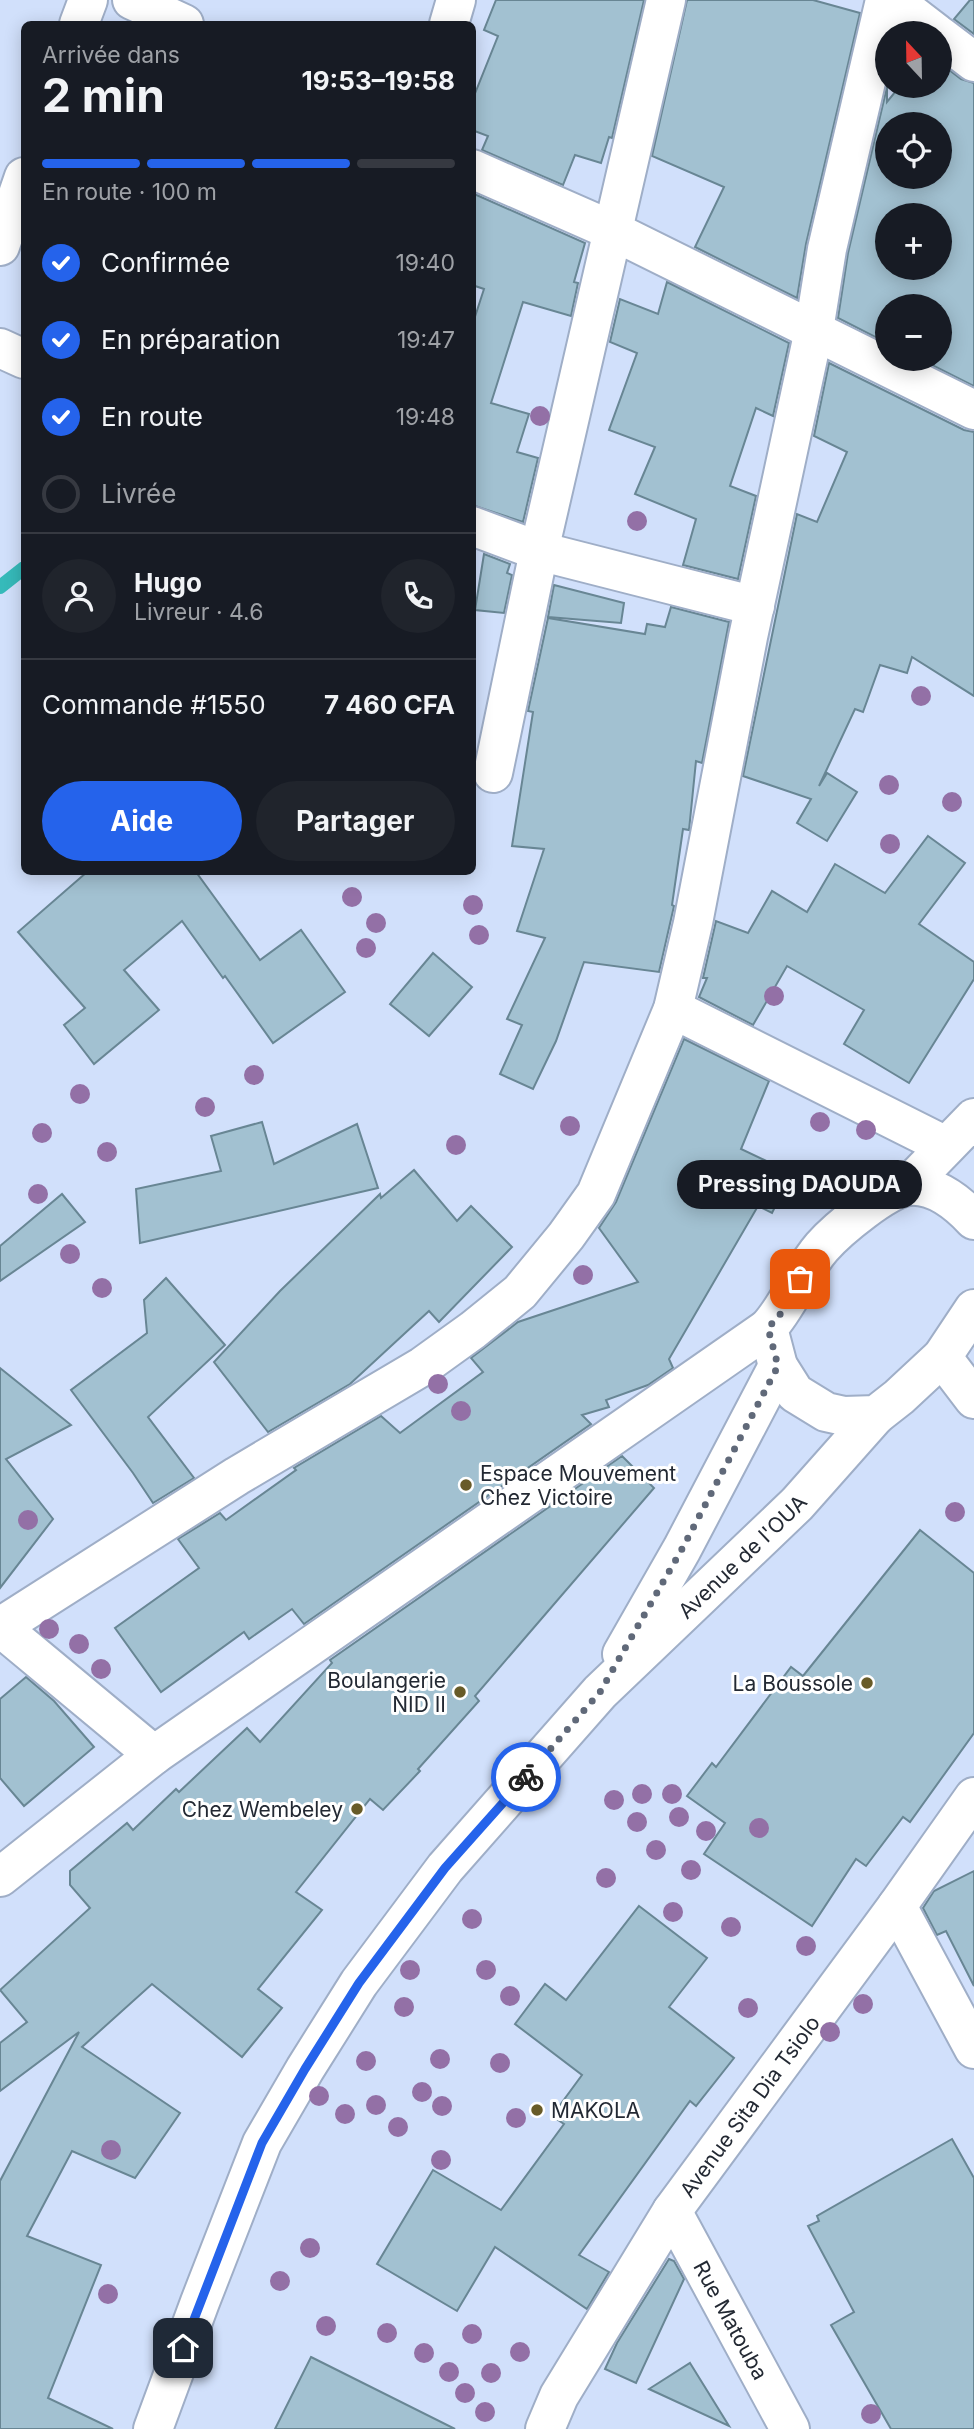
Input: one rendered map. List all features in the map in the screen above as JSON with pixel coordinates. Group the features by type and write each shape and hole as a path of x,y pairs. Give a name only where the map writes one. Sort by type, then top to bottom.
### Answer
{"street":[{"path":"80,21 88,0"},
{"path":"132,0 178,21"},
{"path":"450,21 456,0"},
{"path":"493,773 539,551 666,0"},
{"path":"154,1755 0,1627 237,1476 423,1366 520,1292 596,1194 673,1009 814,330 827,249 885,0"},
{"path":"892,0 920,21"},
{"path":"952,45 974,62"},
{"path":"476,171 611,230 974,410"},
{"path":"0,246 21,186"},
{"path":"0,348 21,358"},
{"path":"476,527 539,551 755,607"},
{"path":"673,1009 946,1146"},
{"path":"0,1877 154,1755 768,1328 783,1311 800,1279 822,1247 854,1217 880,1199 908,1186 974,1118"},
{"path":"908,1186 936,1191 953,1201 974,1220"},
{"name":"Avenue de l'OUA","path":"153,2429 262,2143 359,1983 445,1868 600,1692 797,1504 876,1415 942,1357 974,1309"},
{"path":"768,1328 778,1366 795,1393 816,1408 844,1416 876,1415"},
{"path":"942,1357 974,1399"},
{"name":"Avenue de l'OUA","path":"600,1692 682,1549 778,1366"},
{"name":"Avenue Sita Dia Tsiolo","path":"545,2429 559,2396 672,2211 974,1797"},
{"path":"897,1906 974,2049"},
{"name":"Rue Matouba","path":"672,2211 790,2429"}],"building":[{"path":"496,0 644,0 612,138 609,137 601,163 575,155 563,185 482,150 488,136 476,132 476,91 498,36 484,30"},
{"path":"687,0 813,0 860,13 806,244 797,298 695,247 724,187 652,156"},
{"path":"970,0 974,0 974,34 954,19"},
{"path":"952,72 961,79 974,83 974,386 944,371 952,371 952,294 875,294 875,337 838,318 848,253 875,138 875,189 952,189 952,112 881,112 884,98 887,98 887,102 890,98 952,98"},
{"path":"476,195 585,243 574,282 578,283 571,316 523,302 491,403 529,414 517,452 538,458 523,522 476,506 476,314 484,289 476,286"},
{"path":"667,282 789,343 773,416 756,408 730,486 756,496 738,579 683,565 696,519 635,494 655,447 609,430 637,353 610,342 620,299 658,314"},
{"path":"829,363 964,430 974,432 974,696 912,657 907,673 880,665 863,712 855,709 819,786 827,773 857,792 827,841 797,823 811,799 743,776 797,514 817,522 847,452 814,436"},
{"path":"484,554 510,564 507,573 512,575 504,613 476,610"},
{"path":"554,585 624,603 621,623 548,617"},
{"path":"671,607 729,622 702,763 696,761 689,830 683,829 672,905 674,906 659,972 584,962 556,1041 533,1089 500,1074 522,1025 507,1019 545,938 517,931 544,849 512,846 533,712 528,711 548,618 645,634 647,624 665,627"},
{"path":"928,836 965,863 919,924 974,962 974,979 909,1083 844,1044 864,1010 787,966 753,1025 699,997 707,978 703,978 716,921 748,933 772,891 807,912 835,864 885,893"},
{"path":"84,875 198,875 260,960 301,930 345,992 273,1043 182,921 124,970 159,1010 94,1064 64,1025 85,1008 18,932"},
{"path":"433,953 472,987 429,1036 390,1004"},
{"path":"684,1039 769,1081 741,1149 792,1173 772,1213 758,1206 669,1359 673,1368 648,1385 606,1400 609,1407 582,1415 591,1424 304,1624 292,1609 249,1639 244,1632 161,1692 115,1628 199,1568 178,1539 220,1513 226,1520 296,1470 294,1468 381,1416 400,1433 483,1372 471,1358 518,1322 638,1282 599,1228 616,1202"},
{"path":"262,1122 274,1164 357,1124 378,1188 140,1243 136,1189 221,1171 211,1136"},
{"path":"414,1170 457,1221 471,1206 512,1247 439,1322 429,1311 350,1384 268,1432 214,1362 280,1291 380,1194 381,1198"},
{"path":"62,1194 85,1222 0,1281 0,1246"},
{"path":"166,1278 225,1345 148,1417 194,1478 153,1503 71,1390 147,1333 144,1300"},
{"path":"0,1368 71,1425 6,1459 53,1519 0,1588"},
{"path":"622,1456 654,1488 475,1696 479,1701 418,1769 420,1771 383,1810 370,1799 296,1892 322,1910 258,1989 282,2008 242,2057 152,1984 82,2047 180,2113 135,2178 72,2151 27,2236 101,2265 48,2398 113,2429 0,2429 0,2181 79,2032 0,2091 0,2043 27,2022 0,1990 90,1908 70,1885 70,1871 127,1823 133,1830 176,1789 179,1792 247,1728 260,1742 332,1663 330,1660"},
{"path":"920,1530 974,1573 974,1733 910,1822 903,1817 866,1866 856,1859 812,1926 704,1854 725,1823 687,1796 712,1763 716,1767 791,1667 803,1676"},
{"path":"26,1677 54,1701 94,1747 24,1806 0,1778 0,1699"},
{"path":"974,1871 974,1986 946,1931 937,1935 923,1908 934,1891"},
{"path":"639,1906 707,1958 669,2007 734,2058 696,2106 690,2101 579,2255 609,2272 587,2309 495,2247 457,2311 377,2264 433,2170 501,2210 564,2124 552,2116 582,2075 515,2024 545,1984 566,2000"},
{"path":"952,2139 974,2178 974,2429 891,2429 831,2325 854,2312 808,2226 819,2221 817,2216"},
{"path":"669,2259 674,2261 684,2279 636,2383 605,2369 617,2343"},
{"path":"311,2357 455,2429 275,2429"},
{"path":"690,2363 729,2426 649,2389"}],"waterway":[{"path":"0,587 21,570"}],"way so far":[{"path":"526,1777 600,1692 682,1549 778,1366 768,1328 783,1311 800,1279"}],"place":[{"name":"Pressing DAOUDA","path":"800,1279"},
{"name":"Espace Mouvement Chez Victoire","path":"466,1485"},
{"name":"La Boussole","path":"867,1683"},
{"name":"Boulangerie NID II","path":"460,1692"},
{"name":"Chez Wembeley","path":"357,1809"},
{"name":"MAKOLA","path":"537,2110"}],"route":[{"path":"183,2348 262,2143 305,2069 359,1983 445,1868 526,1777"}]}
